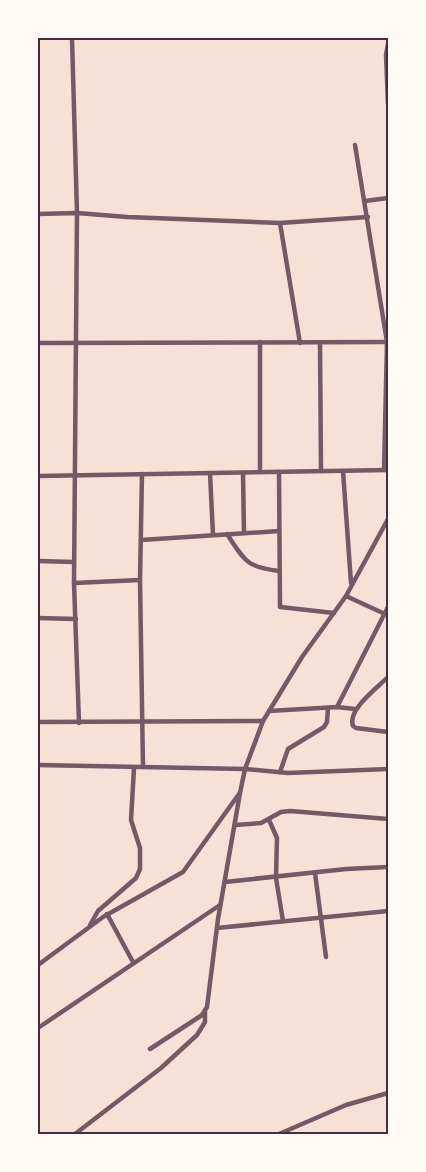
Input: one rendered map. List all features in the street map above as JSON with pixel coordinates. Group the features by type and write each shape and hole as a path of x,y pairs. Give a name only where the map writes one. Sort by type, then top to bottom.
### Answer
{"street":[{"path":"72,38 77,213 73,476 74,583 79,723"},
{"path":"388,44 386,55 388,104"},
{"path":"38,476 386,470 388,342 355,145"},
{"path":"365,202 388,198"},
{"path":"38,214 77,213 157,219 280,223 368,217"},
{"path":"280,223 300,343"},
{"path":"260,342 260,472"},
{"path":"38,343 388,342"},
{"path":"320,343 321,471"},
{"path":"343,471 352,584"},
{"path":"279,472 280,607 334,613"},
{"path":"210,473 213,536"},
{"path":"243,473 244,533"},
{"path":"142,474 140,580 143,768"},
{"path":"75,1134 161,1068 197,1034 205,1022 205,1011 210,996 216,928 245,769 263,721 302,658 346,596 388,519"},
{"path":"141,540 280,531"},
{"path":"227,534 250,565 259,569 279,571"},
{"path":"38,561 74,562"},
{"path":"74,583 140,580"},
{"path":"346,596 385,614"},
{"path":"337,707 388,607"},
{"path":"38,618 76,619"},
{"path":"388,677 355,709 351,721 352,726 388,732"},
{"path":"269,711 337,707 355,709"},
{"path":"280,772 288,749 324,727 328,708"},
{"path":"38,722 263,721"},
{"path":"38,765 245,769 280,772 388,769"},
{"path":"90,926 98,911 131,883 140,869 140,848 131,820 134,768"},
{"path":"38,965 107,914 183,872 240,793"},
{"path":"235,825 253,825 268,820 281,812 290,811 388,819"},
{"path":"268,820 277,838 276,878 283,921"},
{"path":"225,882 388,868"},
{"path":"315,873 326,958"},
{"path":"38,1028 220,905"},
{"path":"216,928 388,912"},
{"path":"107,914 133,962"},
{"path":"150,1050 198,1018 205,1011"},
{"path":"279,1134 346,1105 388,1093"}]}
